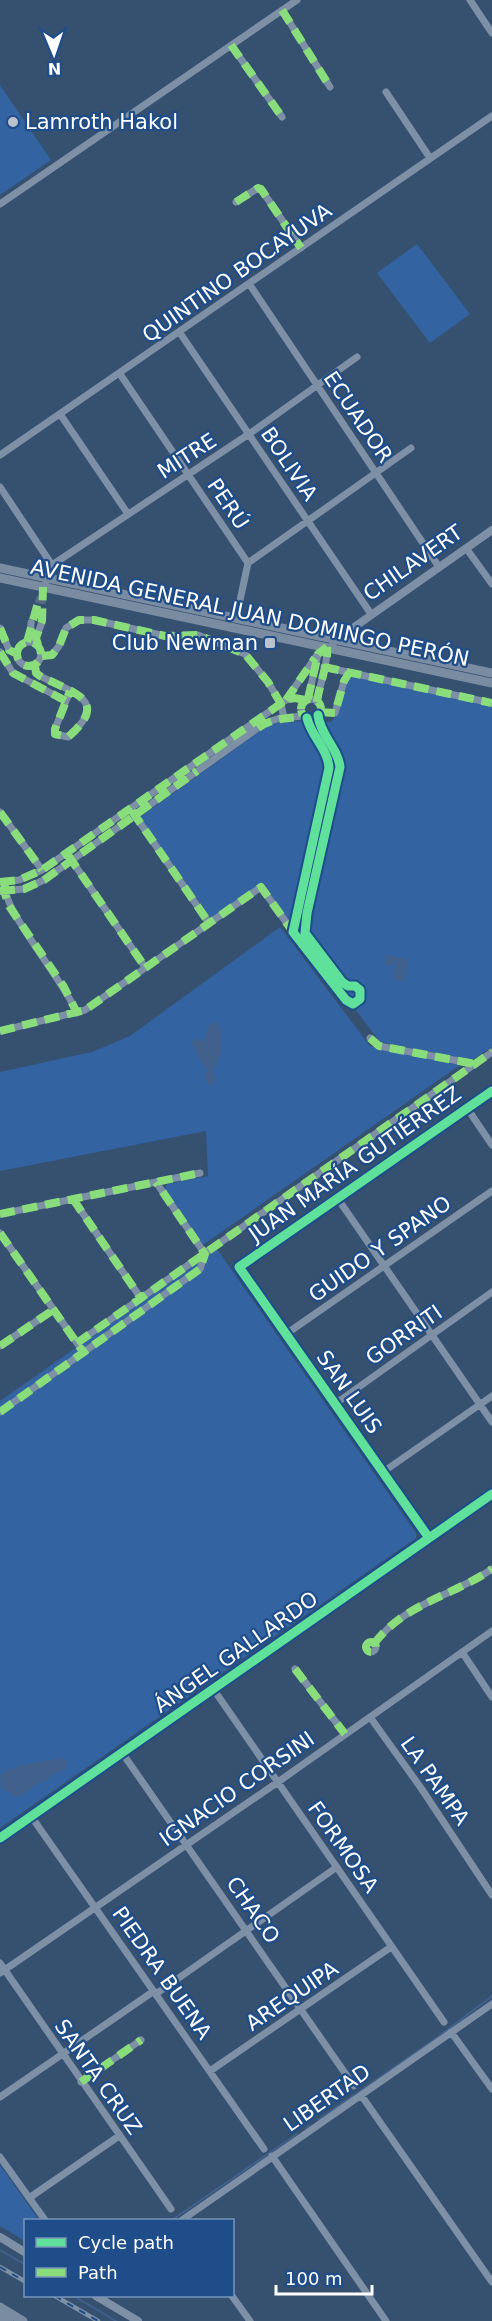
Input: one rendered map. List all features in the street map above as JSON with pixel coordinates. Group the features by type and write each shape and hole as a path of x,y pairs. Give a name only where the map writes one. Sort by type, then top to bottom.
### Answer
{"main road":[{"name":"AVENIDA GENERAL JUAN DOMINGO PERÓN","path":"0,568 46,583 330,644 492,673"},
{"name":"AVENIDA GENERAL JUAN DOMINGO PERÓN","path":"0,578 46,583 236,619 492,683"},
{"path":"0,2307 23,2321"},
{"path":"0,2316 9,2321"}],"street":[{"path":"0,204 297,0"},
{"path":"470,0 492,33"},
{"path":"282,10 330,87"},
{"path":"231,45 282,117"},
{"path":"386,92 430,158"},
{"name":"QUINTINO BOCAYUVA","path":"0,456 492,116"},
{"path":"237,202 261,189 301,248"},
{"name":"ECUADOR","path":"250,285 439,567"},
{"name":"BOLIVIA","path":"180,333 371,614"},
{"name":"MITRE","path":"52,565 249,434 357,357"},
{"name":"PERÚ","path":"120,374 248,563"},
{"path":"60,414 128,514"},
{"path":"236,619 248,563 411,448"},
{"path":"0,487 52,565 46,583"},
{"name":"CHILAVERT","path":"330,644 492,530"},
{"path":"466,548 492,584"},
{"path":"34,665 42,656 52,655 59,646 66,628 79,620 94,620 165,636 198,635 239,649 245,654 283,702 284,718"},
{"path":"17,654 20,646 30,637 32,623"},
{"path":"41,625 36,638 42,656"},
{"path":"0,628 9,650 17,654 23,664"},
{"path":"27,642 38,645"},
{"path":"283,702 318,654 330,644"},
{"path":"0,1031 77,1013 261,887 346,1000 353,1004 359,1001 361,993 357,987 348,986 342,982 305,933 307,913 340,767 339,759 319,724 320,706 317,702 330,644"},
{"path":"0,652 14,672 66,701"},
{"path":"293,932 329,768 329,760 309,729 301,708 307,700 318,654"},
{"path":"14,672 23,664 34,665"},
{"path":"34,665 36,673 40,676 70,691 81,697 87,704 88,713 79,728 64,738 55,734 55,729 70,691"},
{"path":"324,667 492,703"},
{"path":"77,1013 64,987 9,906 2,891 2,881 19,880 69,856 135,816 265,723 284,718 336,712 344,681 349,673"},
{"path":"2,891 34,885 131,809 283,702 294,698 317,702"},
{"path":"131,809 209,923"},
{"path":"0,812 42,870"},
{"path":"69,856 144,967"},
{"path":"370,1038 379,1046 475,1064"},
{"path":"77,1343 492,1052"},
{"name":"JUAN MARÍA GUTIÉRREZ","path":"239,1267 492,1091"},
{"path":"467,1108 492,1145"},
{"path":"0,1214 200,1173"},
{"path":"0,1412 198,1272 204,1259 204,1253 156,1182"},
{"name":"GUIDO Y SPANO","path":"286,1334 492,1191"},
{"path":"73,1199 140,1297"},
{"path":"338,1199 492,1422"},
{"path":"0,1233 84,1353"},
{"name":"SAN LUIS","path":"239,1267 429,1538"},
{"name":"GORRITI","path":"335,1404 492,1292"},
{"path":"0,1346 53,1310"},
{"path":"383,1472 492,1396"},
{"name":"ÁNGEL GALLARDO","path":"0,1838 492,1494"},
{"path":"374,1644 383,1632 401,1617 492,1569"},
{"name":"IGNACIO CORSINI","path":"2,1968 187,1845 492,1631"},
{"path":"462,1653 492,1697"},
{"path":"295,1669 345,1734"},
{"name":"FORMOSA","path":"214,1690 444,2022"},
{"name":"LA PAMPA","path":"370,1717 421,1788 492,1895"},
{"name":"CHACO","path":"123,1754 354,2086"},
{"name":"PIEDRA BUENA","path":"31,1816 264,2149"},
{"path":"0,2097 337,1867"},
{"name":"AREQUIPA","path":"210,2071 392,1947"},
{"name":"SANTA CRUZ","path":"2,1968 171,2209"},
{"name":"LIBERTAD","path":"183,2219 492,2004"},
{"path":"451,2032 492,2090"},
{"path":"81,2082 141,2040"},
{"path":"361,2095 492,2282"},
{"path":"29,2198 119,2136"},
{"path":"272,2156 386,2321"},
{"path":"0,2157 44,2219"},
{"path":"0,2237 24,2252"},
{"path":"99,2297 138,2321"},
{"path":"233,2297 250,2321"}],"shaded area":[{"name":"Lamroth Hakol","path":"0,85 51,160 0,195"},
{"path":"417,244 470,314 430,343 377,273"},
{"path":"354,676 492,706 492,1047 472,1060 380,1042 261,884 211,919 140,817 267,726 283,721 331,722 339,712 347,680"},
{"path":"280,927 370,1046 460,1065 203,1245 164,1190 167,1184 208,1176 206,1131 0,1171 0,1072 92,1052 130,1036"},
{"path":"386,955 408,959 404,982 393,980 396,960 393,966 384,964"},
{"path":"214,1022 221,1030 222,1042 218,1060 213,1069 216,1081 210,1086 205,1080 207,1070 191,1043 195,1038 201,1041 206,1039 207,1027"},
{"path":"217,1249 416,1533 416,1538 0,1828 0,1401"},
{"path":"61,1758 68,1761 65,1769 20,1795 16,1797 2,1788 0,1775 7,1770"},
{"path":"0,2165 38,2219 24,2219 24,2240 0,2226"}],"waterway":[{"path":"318,2120 438,2037 492,1996"},
{"path":"173,2219 297,2134"},
{"path":"0,2250 24,2264"},
{"path":"76,2297 116,2321"}],"tunnel":[{"path":"41,625 43,587"},
{"path":"31,623 41,595"}],"railway":[{"path":"0,2267 24,2281"},
{"path":"57,2297 98,2321"}],"marked path":[{"path":"282,10 330,87"},
{"path":"231,45 282,117"},
{"path":"236,202 258,188 261,189 301,248"},
{"path":"38,645 36,638 42,621 43,587"},
{"path":"27,642 39,599"},
{"path":"42,656 52,655 59,646 66,628 79,620 94,620 165,636 198,635 245,654 268,682 281,704 281,710"},
{"path":"0,628 9,650 17,654"},
{"path":"29,642 38,645 41,654 38,663 29,666 20,663 17,654 20,645 29,642"},
{"path":"308,699 318,654 327,647"},
{"path":"317,702 327,659 327,647"},
{"path":"0,652 13,673 66,701"},
{"path":"286,700 315,658"},
{"path":"35,665 36,673 75,693 87,706 86,714 80,724 68,737 55,734 55,729 70,691"},
{"path":"324,667 492,703"},
{"path":"320,712 335,713 344,681 349,673"},
{"path":"0,882 19,880 42,870 286,700 294,698 306,700"},
{"path":"311,699 318,702 321,709 318,716 311,719 304,716 301,709 304,702 311,699"},
{"path":"258,728 275,720 305,716"},
{"path":"0,891 24,889 44,880 197,771"},
{"path":"132,811 209,923"},
{"path":"0,812 42,870"},
{"path":"68,855 145,967"},
{"path":"5,884 4,891 9,906 64,987 77,1013"},
{"path":"0,1031 85,1010 261,887 293,932"},
{"path":"370,1038 379,1046 475,1064"},
{"path":"77,1343 492,1052"},
{"path":"0,1214 200,1173"},
{"path":"0,1412 200,1269 205,1254 156,1182"},
{"path":"73,1199 140,1297"},
{"path":"0,1233 81,1349"},
{"path":"0,1346 53,1310"},
{"path":"374,1644 399,1619 492,1569"},
{"path":"371,1642 376,1647 371,1652 366,1647 371,1642"},
{"path":"295,1669 345,1734"},
{"path":"81,2082 141,2040"}],"cycle path":[{"path":"307,718 326,755 329,768 293,932 346,1000 353,1004 360,999 360,990 342,982 305,933 307,913 340,767 339,760 322,729 318,715"},
{"path":"429,1538 239,1267 492,1091"},
{"path":"0,1838 492,1494"}],"place":[{"name":"Lamroth Hakol","path":"13,122"},
{"name":"Club Newman","path":"270,643"}]}
